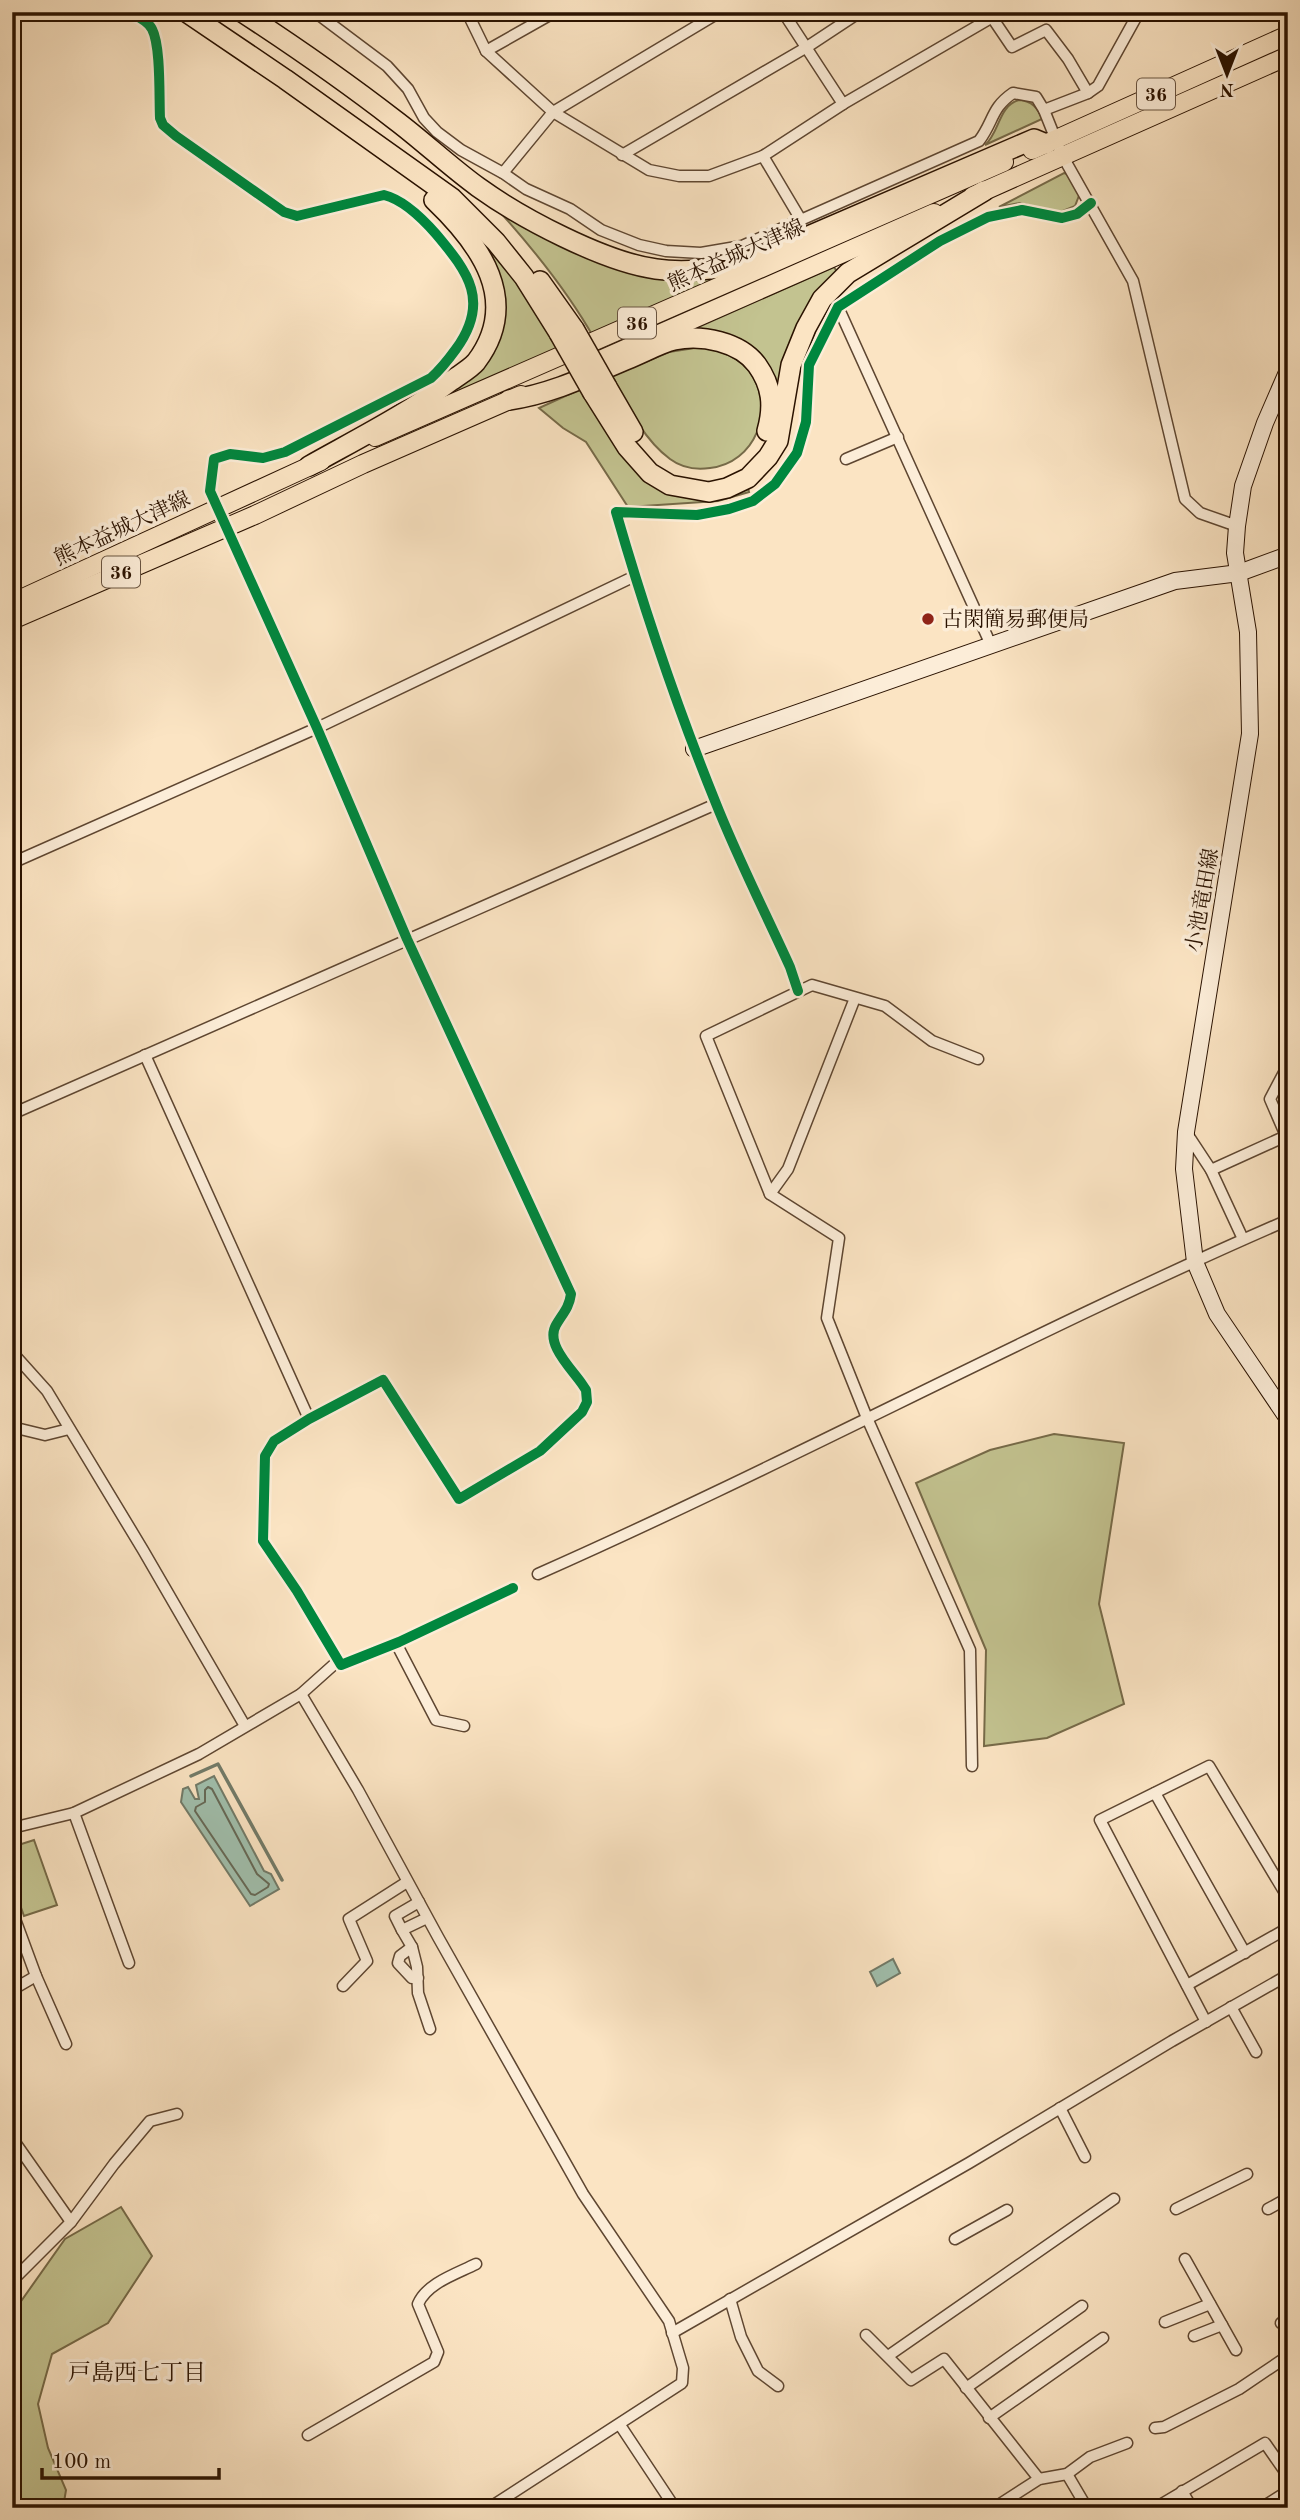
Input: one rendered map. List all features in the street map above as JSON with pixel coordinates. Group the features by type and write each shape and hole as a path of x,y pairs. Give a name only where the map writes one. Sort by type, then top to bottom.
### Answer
{"highway":[{"path":"179,12 194,17 452,198 496,242 566,331"},
{"path":"242,12 395,119 479,187 530,218 588,248 657,269 703,270 741,265 1034,139 1055,146"},
{"path":"395,119 523,256 600,390 627,447 650,473 670,485 709,492 727,488 748,478 768,457 778,441 792,365 806,328 822,299 848,274 984,191"},
{"path":"309,466 425,401 475,364 491,338 497,315 496,291 488,270 471,241 450,215 377,144"},
{"path":"509,400 538,396 675,340 713,339 751,357 762,372 771,398 768,429 760,447 744,467 719,479 690,478 662,469 642,447 600,390"}],"main road":[{"name":"熊本益城大津線","path":"14,614 226,527 984,191 1055,146 1288,35"},
{"name":"熊本益城大津線","path":"14,614 218,509 309,466 1055,146 1288,56"},
{"name":"小池竜田線","path":"1288,370 1265,423 1243,486 1237,526 1235,553 1248,632 1250,734 1186,1132 1184,1169 1195,1262 1217,1314 1288,1419"},
{"path":"694,749 1175,581 1238,573 1288,555"}],"street":[{"path":"130,12 152,29 157,54 160,118 163,125 176,136 284,212 297,216 384,195 397,198 429,225 457,259 469,279 474,299 472,317 464,338 443,368 430,378 285,452 263,458 230,454 214,459 210,491 317,728 407,939 571,1294 569,1307 554,1328 553,1343 586,1390 587,1402 582,1412 540,1451 459,1499 383,1380 309,1419 274,1441 265,1455 263,1541 297,1591 341,1665 396,1643 513,1588"},
{"path":"315,12 387,66 408,89 424,118 461,150 526,189 570,209 601,230 639,245 666,251 701,253 742,246 979,141 991,125 995,108 1013,93 1036,97 1044,110 1055,146 1091,203 1133,281 1185,499 1200,513 1237,526"},
{"path":"467,12 486,51 553,112 649,170 679,177 709,176 763,156 990,15 1012,47 1046,30 1062,49 1088,93"},
{"path":"486,51 555,12"},
{"path":"503,173 553,112 720,12"},
{"path":"783,12 843,104"},
{"path":"622,155 807,47 860,12"},
{"path":"1044,110 1088,93 1098,86 1139,12"},
{"path":"763,156 801,220"},
{"path":"798,991 790,967 694,749 616,512 697,515 752,501 775,484 797,453 806,422 808,365 838,307 940,241 988,217 1022,210 1062,218 1077,214 1091,203"},
{"path":"838,307 991,645"},
{"path":"846,459 898,437"},
{"path":"12,863 317,728 635,576"},
{"path":"12,701 14,614"},
{"path":"12,1114 716,804"},
{"path":"972,1766 970,1650 867,1418 827,1318 839,1238 770,1194 706,1036 812,985 885,1006 932,1041 978,1059"},
{"path":"770,1194 788,1169 855,998"},
{"path":"145,1055 309,1419"},
{"path":"1211,1170 1287,1136 1270,1099 1288,1065"},
{"path":"1186,1132 1211,1170 1243,1239"},
{"path":"538,1574 658,1521 867,1418 1288,1220"},
{"path":"12,1352 47,1391 245,1726"},
{"path":"12,1427 45,1435 69,1429"},
{"path":"396,1643 436,1720 464,1726"},
{"path":"12,1828 74,1812 198,1754 301,1695 339,1660"},
{"path":"301,1695 358,1790 583,2194 669,2321 683,2368 682,2384 489,2508"},
{"path":"1206,2022 1100,1820 1209,1766 1288,1898"},
{"path":"1156,1793 1245,1952"},
{"path":"74,1812 129,1963"},
{"path":"343,1986 367,1961 349,1919 407,1882"},
{"path":"419,1902 394,1916 412,1947 418,1993 430,2029"},
{"path":"12,1911 36,1976 66,2044"},
{"path":"402,1930 427,1918"},
{"path":"1187,1985 1288,1928"},
{"path":"412,1947 404,1951 398,1963 412,1978 418,1978"},
{"path":"672,2333 969,2163 1288,1975"},
{"path":"12,1990 36,1976"},
{"path":"1231,2007 1256,2052"},
{"path":"1060,2108 1085,2157"},
{"path":"12,2281 71,2222 114,2164 150,2122 177,2114"},
{"path":"12,2138 71,2222"},
{"path":"1176,2209 1247,2174"},
{"path":"1268,2209 1288,2198"},
{"path":"888,2356 1114,2199"},
{"path":"955,2239 1007,2210"},
{"path":"1185,2259 1236,2350"},
{"path":"308,2435 435,2362 438,2352 418,2304 422,2295 431,2288 476,2264"},
{"path":"730,2299 741,2337 758,2371 778,2386"},
{"path":"1165,2322 1210,2304"},
{"path":"966,2388 1082,2306"},
{"path":"1194,2336 1222,2325"},
{"path":"866,2335 911,2380 944,2359 1039,2479"},
{"path":"989,2418 1103,2337"},
{"path":"1155,2428 1164,2427 1239,2389 1288,2356"},
{"path":"620,2424 675,2508"},
{"path":"994,2508 1039,2479 1067,2474 1090,2457 1127,2443"},
{"path":"1154,2508 1265,2443 1288,2475"},
{"path":"1067,2474 1087,2508"},
{"path":"1182,2491 1192,2508"},
{"path":"1261,2508 1288,2491"},
{"path":"1012,2496 1019,2508"}],"green space":[{"path":"1019,100 1034,106 1042,119 985,145 1003,113"},
{"path":"1064,173 1080,193 1075,206 1058,213 1020,203 999,207"},
{"path":"500,212 579,248 735,275 594,338 550,272"},
{"path":"477,235 492,245 567,350 427,408 502,325 505,306 503,288 492,256"},
{"path":"834,267 839,275 780,414 760,367 744,345 732,337 698,332 696,328"},
{"path":"701,347 722,352 746,368 758,388 761,418 757,433 739,456 726,464 700,469 675,462 660,451 636,421 612,376 669,352"},
{"path":"585,387 668,493 700,498 748,488 749,492 718,501 628,507 586,442 563,428 539,408"},
{"path":"1054,1434 1124,1443 1099,1604 1124,1704 1047,1738 984,1746 986,1650 916,1483 990,1450"},
{"path":"34,1840 57,1905 24,1916 12,1882 12,1847"},
{"path":"121,2207 152,2256 108,2323 52,2354 38,2404 48,2448 66,2490 63,2508 12,2508 12,2314 65,2239"}],"water":[{"path":"214,1776 264,1871 271,1874 279,1889 250,1906 181,1802 183,1789 188,1787 195,1799 199,1799 196,1785"},
{"path":"893,1959 900,1973 877,1986 870,1972"}],"waterway":[{"path":"191,1776 218,1764 282,1880"}],"cycle path":[{"path":"129,12 145,21 152,29 158,59 160,118 163,125 176,136 284,212 297,216 384,195 399,201 419,216 436,234 458,262 471,288 472,317 466,332 450,357 431,378 285,452 263,458 230,454 214,459 210,491 317,728 407,939 571,1294 556,1325 554,1340 561,1356 586,1390 587,1402 582,1412 540,1451 459,1499 383,1380 309,1419 274,1441 265,1456 263,1541 297,1591 341,1665 399,1642 513,1588"},
{"path":"798,991 790,967 732,843 701,766 662,658 616,512 697,515 753,501 775,484 797,453 806,422 809,365 838,307 940,241 988,217 1022,210 1062,218 1077,214 1091,203"}],"place":[{"name":"古閑簡易郵便局","path":"928,619"}],"district":[{"name":"戸島西七丁目","path":"137,2372"}]}
